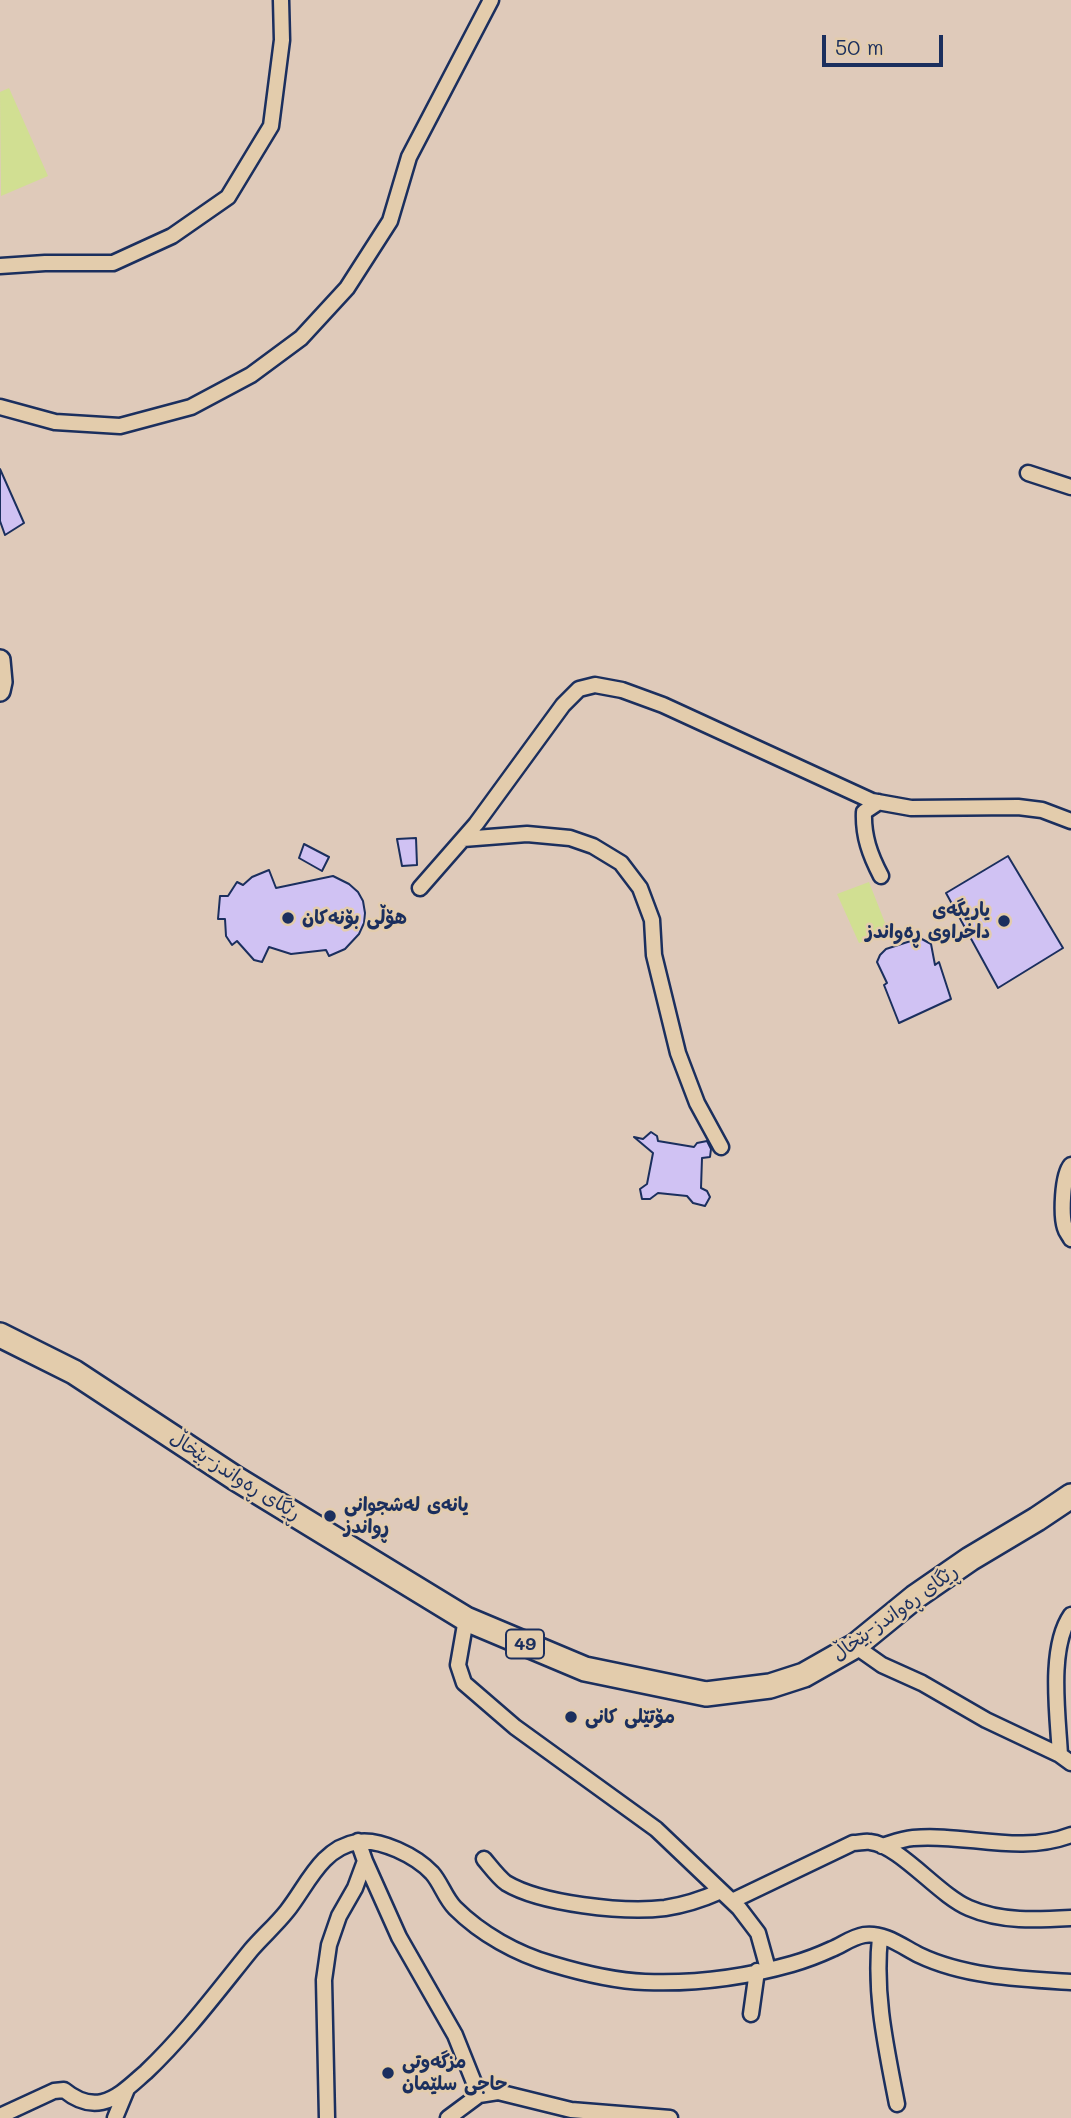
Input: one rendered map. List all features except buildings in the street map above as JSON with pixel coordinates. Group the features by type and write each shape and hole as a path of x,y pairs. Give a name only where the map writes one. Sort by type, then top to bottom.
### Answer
{"main road":[{"name":"ڕێگای ڕەواندز-بێخاڵ","path":"0,1335 74,1372 234,1478 466,1619 585,1668 706,1694 770,1686 804,1675 855,1646 915,1597 1071,1496"}],"street":[{"path":"0,267 45,262 113,262 172,236 228,197 271,126 282,40 281,0"},
{"path":"0,408 55,422 120,426 191,407 251,376 301,338 347,288 390,221 409,157 491,0"},
{"path":"1028,472 1071,487"},
{"path":"0,660 0,691"},
{"path":"420,888 476,824 563,705 579,689 595,685 622,690 663,705 872,801 911,808 1018,807 1042,810 1071,821"},
{"path":"879,802 864,812 864,826 871,858 881,876"},
{"path":"463,839 527,834 570,838 593,846 621,863 640,888 652,920 654,955 678,1054 697,1103 721,1147"},
{"path":"1071,1165 1067,1170 1063,1198 1064,1227 1071,1239"},
{"path":"1065,1759 1056,1675 1063,1627 1071,1615"},
{"path":"466,1619 458,1665 464,1683 515,1727 656,1829 727,1896 758,1933 763,1970 751,2014"},
{"path":"855,1646 882,1665 922,1683 986,1720 1065,1759"},
{"path":"882,1846 915,1838 1032,1843 1071,1835"},
{"path":"358,1841 399,1937 455,2035 480,2095"},
{"path":"0,2116 54,2091 64,2090 72,2097 89,2103 104,2102 127,2090 190,2027 258,1942 287,1911 320,1864 337,1849 358,1841 387,1845 409,1856 431,1873 454,1906 513,1950 548,1964 595,1975 645,1982 721,1979 792,1964 864,1935 895,1941 922,1956 992,1976 1071,1982"},
{"path":"484,1859 505,1882 530,1893 561,1901 623,1909 663,1908 727,1896 853,1843 872,1842 892,1851 946,1895 969,1908 1000,1918 1071,1918"},
{"path":"327,2118 324,1980 329,1945 339,1916 355,1888 365,1861"},
{"path":"880,1937 877,1980 897,2104"},
{"path":"115,2118 127,2090"},
{"path":"448,2118 480,2095 498,2092 571,2110 670,2118"}],"green space":[{"path":"9,88 48,176 1,196 0,92"},
{"path":"869,882 889,933 859,943 837,894"}],"place":[{"name":"هۆڵی بۆنەکان","path":"288,918"},
{"name":"یاریگەی داخراوی ڕەواندز","path":"1004,921"},
{"name":"یانەی لەشجوانی ڕواندز","path":"330,1516"},
{"name":"مۆتێلی کانی","path":"571,1717"},
{"name":"مزگەوتی حاجی سلێمان","path":"388,2073"}]}
